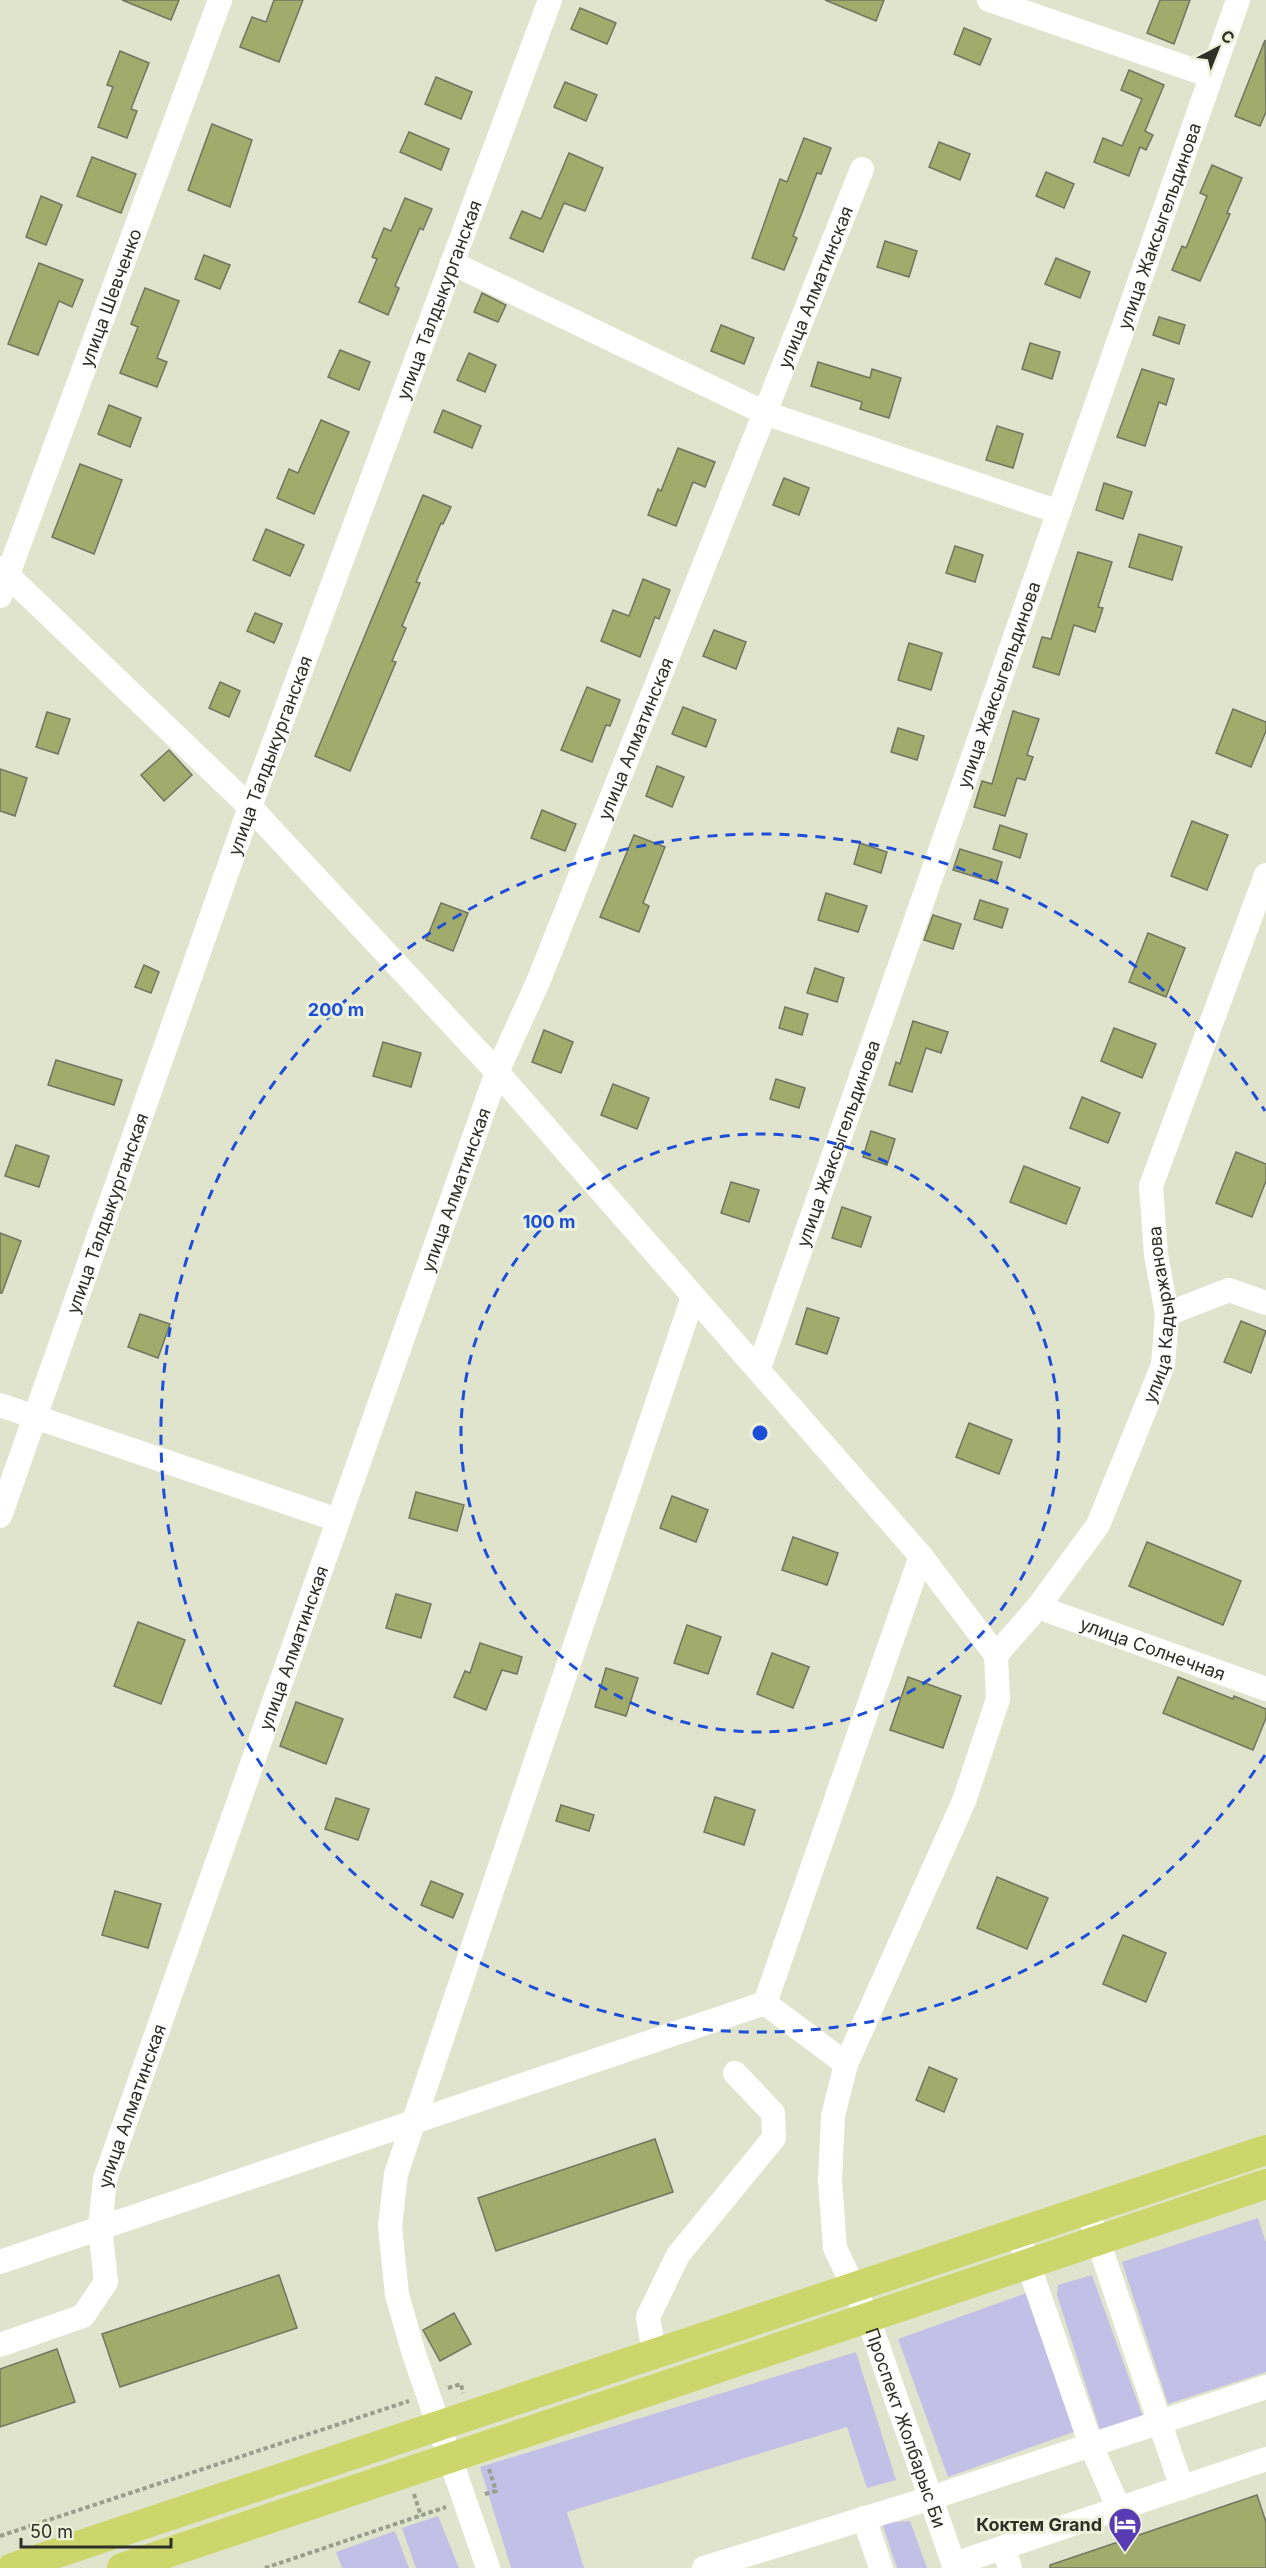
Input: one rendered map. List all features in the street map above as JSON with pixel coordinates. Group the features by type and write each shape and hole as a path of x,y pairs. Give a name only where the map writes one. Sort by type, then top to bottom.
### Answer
{"main road":[{"path":"12,2568 1266,2150"},
{"path":"122,2568 1266,2184"}],"street":[{"name":"улица Шевченко","path":"2,580 220,0"},
{"name":"улица Талдыкурганская","path":"0,1516 250,807 550,0"},
{"path":"989,0 1211,76"},
{"name":"улица Жаксыгельдинова","path":"759,1368 1238,0"},
{"name":"улица Алматинская","path":"0,2345 83,2316 106,2282 100,2227 105,2179 497,1072 538,982 862,169"},
{"path":"452,263 765,413 1059,512"},
{"path":"2,580 250,807 497,1072 693,1297 759,1368 921,1556 996,1655"},
{"name":"улица Кадыржанова","path":"996,1655 1038,1607 1098,1525 1163,1365 1167,1314 1156,1256 1151,1186 1266,875"},
{"path":"1167,1314 1228,1290 1266,1304"},
{"path":"488,2568 428,2394 397,2295 390,2226 396,2174 693,1297"},
{"path":"0,1405 338,1521"},
{"path":"765,2003 921,1556"},
{"name":"улица Солнечная","path":"1038,1607 1266,1689"},
{"name":"Проспект Жолбарыс Би","path":"955,2566 868,2318 835,2248 830,2181 833,2116 846,2064 964,1802 998,1699 996,1655"},
{"path":"0,2262 765,2003"},
{"path":"765,2003 846,2064"},
{"path":"654,2353 648,2317 678,2255 774,2138 773,2113 735,2073"},
{"path":"1087,2209 1182,2488"},
{"path":"1017,2233 1091,2445 1119,2509"},
{"path":"704,2568 931,2498 1266,2387"},
{"path":"955,2566 1006,2558 1119,2509 1266,2459"},
{"path":"864,2518 882,2568"}],"path":[{"path":"0,2536 428,2394"},
{"path":"265,2568 496,2491 482,2448"}],"shaded area":[{"path":"1258,2218 1266,2243 1266,2372 1168,2404 1122,2262"},
{"path":"1092,2275 1143,2417 1101,2433 1057,2295 1058,2285"},
{"path":"1029,2292 1079,2430 948,2477 898,2339"},
{"path":"856,2352 896,2480 867,2488 847,2427 567,2512 584,2568 511,2568 480,2467"},
{"path":"438,2516 459,2568 416,2568 402,2528"},
{"path":"910,2521 927,2568 897,2568 882,2523"},
{"path":"395,2531 409,2568 342,2568 336,2552"}],"building":[{"path":"122,0 179,0 171,20"},
{"path":"274,0 303,0 279,62 240,47 252,17 266,22"},
{"path":"825,0 884,0 876,21"},
{"path":"1160,0 1190,0 1174,44 1147,33"},
{"path":"580,8 616,23 607,44 571,29"},
{"path":"964,28 991,39 980,65 954,54"},
{"path":"1265,40 1266,112 1260,126 1235,116"},
{"path":"120,51 149,63 131,109 137,111 127,138 98,127 113,87 107,85"},
{"path":"1129,70 1164,85 1145,131 1153,135 1146,150 1140,147 1129,176 1094,162 1103,138 1122,146 1142,99 1121,90"},
{"path":"436,77 472,92 461,119 425,104"},
{"path":"565,82 597,95 586,121 554,107"},
{"path":"212,124 252,140 230,207 188,190"},
{"path":"409,132 449,149 441,170 400,152"},
{"path":"804,138 831,148 821,174 817,173 793,236 797,238 784,270 752,258 780,179 787,182"},
{"path":"939,142 970,154 960,180 929,167"},
{"path":"569,153 603,168 585,211 564,203 543,252 510,238 522,211 541,219"},
{"path":"92,157 136,174 121,213 77,196"},
{"path":"1212,165 1242,178 1227,213 1230,214 1200,281 1172,270 1182,246 1186,248 1207,196 1200,193"},
{"path":"1046,172 1074,184 1064,208 1036,196"},
{"path":"41,196 62,205 46,245 26,237"},
{"path":"405,198 432,209 423,230 420,228 395,286 399,288 388,315 359,302 377,259 372,257 384,228 391,231"},
{"path":"885,241 917,251 909,277 877,267"},
{"path":"204,255 230,265 220,289 195,279"},
{"path":"1056,258 1090,272 1080,298 1045,284"},
{"path":"39,263 83,280 72,307 59,301 38,355 8,344"},
{"path":"145,288 179,301 157,358 167,362 157,387 120,373 138,327 131,324"},
{"path":"482,293 506,305 498,322 474,312"},
{"path":"1159,317 1185,325 1179,344 1153,335"},
{"path":"721,325 754,338 744,364 711,351"},
{"path":"1030,343 1060,352 1052,379 1022,369"},
{"path":"340,350 370,362 359,390 328,377"},
{"path":"469,353 496,365 485,392 457,380"},
{"path":"818,362 870,378 872,369 901,378 889,418 860,409 862,402 811,386"},
{"path":"1142,369 1174,379 1166,405 1159,402 1145,446 1117,437"},
{"path":"109,405 141,418 130,447 98,434"},
{"path":"443,410 481,426 472,448 434,432"},
{"path":"321,420 349,432 314,514 277,498 289,469 298,473"},
{"path":"997,426 1023,434 1013,468 986,460"},
{"path":"678,448 715,462 705,487 693,482 676,526 648,515 658,489 661,491"},
{"path":"80,464 122,480 94,554 52,537"},
{"path":"784,478 809,488 799,515 773,505"},
{"path":"1104,483 1132,492 1123,519 1096,510"},
{"path":"423,495 451,507 443,524 441,523 416,582 420,583 402,626 406,628 392,661 396,662 350,771 315,756"},
{"path":"266,529 304,545 290,576 253,560"},
{"path":"1139,534 1182,547 1172,580 1129,567"},
{"path":"955,546 983,555 975,582 946,573"},
{"path":"1078,552 1112,562 1098,607 1103,608 1095,632 1074,625 1059,675 1033,667 1042,637 1051,639"},
{"path":"643,579 670,590 659,619 655,617 640,657 601,641 613,610 629,616"},
{"path":"255,613 282,624 274,643 247,631"},
{"path":"714,630 746,642 736,669 703,656"},
{"path":"909,643 942,653 931,690 898,680"},
{"path":"220,682 240,691 229,717 209,708"},
{"path":"587,687 620,700 610,726 606,725 592,762 561,750"},
{"path":"683,707 716,720 706,747 672,734"},
{"path":"1233,709 1266,722 1266,731 1251,767 1216,753"},
{"path":"1013,711 1039,719 1027,755 1033,757 1025,780 1017,778 1005,816 974,807 982,781 992,784"},
{"path":"47,712 70,719 58,754 36,747"},
{"path":"898,728 924,736 917,760 891,752"},
{"path":"169,750 192,775 164,801 141,775"},
{"path":"657,766 684,777 672,807 646,796"},
{"path":"0,769 27,778 15,816 0,811"},
{"path":"542,810 576,824 565,851 531,838"},
{"path":"1192,821 1228,835 1207,890 1171,876"},
{"path":"1000,825 1027,834 1020,858 993,849"},
{"path":"634,835 665,847 643,903 649,906 639,932 600,917"},
{"path":"860,843 887,852 881,873 854,864"},
{"path":"960,849 1002,862 996,883 953,870"},
{"path":"826,893 867,906 858,932 818,920"},
{"path":"980,900 1008,909 1002,928 974,919"},
{"path":"441,903 468,913 453,951 426,940"},
{"path":"933,915 961,924 953,949 924,940"},
{"path":"1148,933 1185,948 1166,997 1129,982"},
{"path":"144,965 159,972 151,993 135,987"},
{"path":"815,968 844,978 837,1002 807,993"},
{"path":"785,1007 808,1014 802,1035 779,1028"},
{"path":"913,1021 948,1032 941,1053 926,1048 912,1092 889,1085 896,1062 900,1064"},
{"path":"1114,1028 1156,1044 1142,1078 1101,1061"},
{"path":"544,1030 573,1042 561,1073 532,1062"},
{"path":"383,1042 421,1053 411,1087 373,1076"},
{"path":"56,1060 122,1080 114,1105 48,1085"},
{"path":"776,1079 805,1088 799,1108 770,1099"},
{"path":"613,1084 649,1098 637,1129 601,1115"},
{"path":"1082,1097 1120,1113 1108,1143 1070,1128"},
{"path":"871,1131 895,1139 887,1165 863,1157"},
{"path":"16,1145 49,1156 39,1187 5,1176"},
{"path":"1236,1152 1266,1164 1266,1181 1252,1217 1216,1203"},
{"path":"1024,1166 1080,1188 1066,1224 1010,1202"},
{"path":"731,1182 759,1190 749,1222 721,1213"},
{"path":"842,1207 871,1217 861,1247 832,1238"},
{"path":"0,1233 21,1241 2,1293 0,1293"},
{"path":"807,1308 839,1318 827,1354 796,1344"},
{"path":"140,1314 170,1324 158,1358 128,1347"},
{"path":"1241,1321 1266,1331 1251,1373 1224,1362"},
{"path":"969,1423 1012,1440 999,1474 956,1457"},
{"path":"416,1492 464,1505 457,1531 409,1518"},
{"path":"672,1496 708,1510 696,1542 660,1528"},
{"path":"793,1537 838,1553 827,1585 782,1570"},
{"path":"1147,1542 1241,1581 1223,1625 1129,1586"},
{"path":"396,1594 431,1604 421,1638 386,1628"},
{"path":"138,1622 185,1640 161,1704 114,1686"},
{"path":"687,1625 721,1637 708,1674 674,1663"},
{"path":"480,1643 522,1657 517,1674 502,1670 486,1710 454,1697 465,1671 470,1673"},
{"path":"772,1653 809,1667 793,1708 757,1694"},
{"path":"606,1668 638,1678 626,1716 595,1707"},
{"path":"908,1677 961,1696 943,1748 890,1730"},
{"path":"1178,1677 1233,1699 1234,1696 1266,1709 1266,1718 1253,1750 1163,1713"},
{"path":"296,1702 343,1719 326,1764 280,1746"},
{"path":"715,1797 755,1810 744,1845 704,1832"},
{"path":"336,1798 369,1809 358,1840 325,1829"},
{"path":"561,1805 594,1815 589,1831 556,1821"},
{"path":"997,1877 1048,1898 1027,1949 977,1928"},
{"path":"431,1881 463,1894 453,1918 421,1905"},
{"path":"115,1891 161,1904 148,1948 102,1935"},
{"path":"1123,1935 1166,1953 1146,2002 1103,1984"},
{"path":"929,2067 957,2079 944,2112 916,2100"},
{"path":"655,2139 673,2192 496,2251 478,2198"},
{"path":"279,2275 297,2328 120,2387 102,2334"},
{"path":"454,2313 471,2344 440,2361 423,2330"},
{"path":"57,2349 75,2402 0,2427 0,2369"},
{"path":"1257,2495 1266,2522 1266,2568 1050,2568 1050,2565"}],"place":[{"name":"Коктем Grand","path":"1125,2553"}]}
